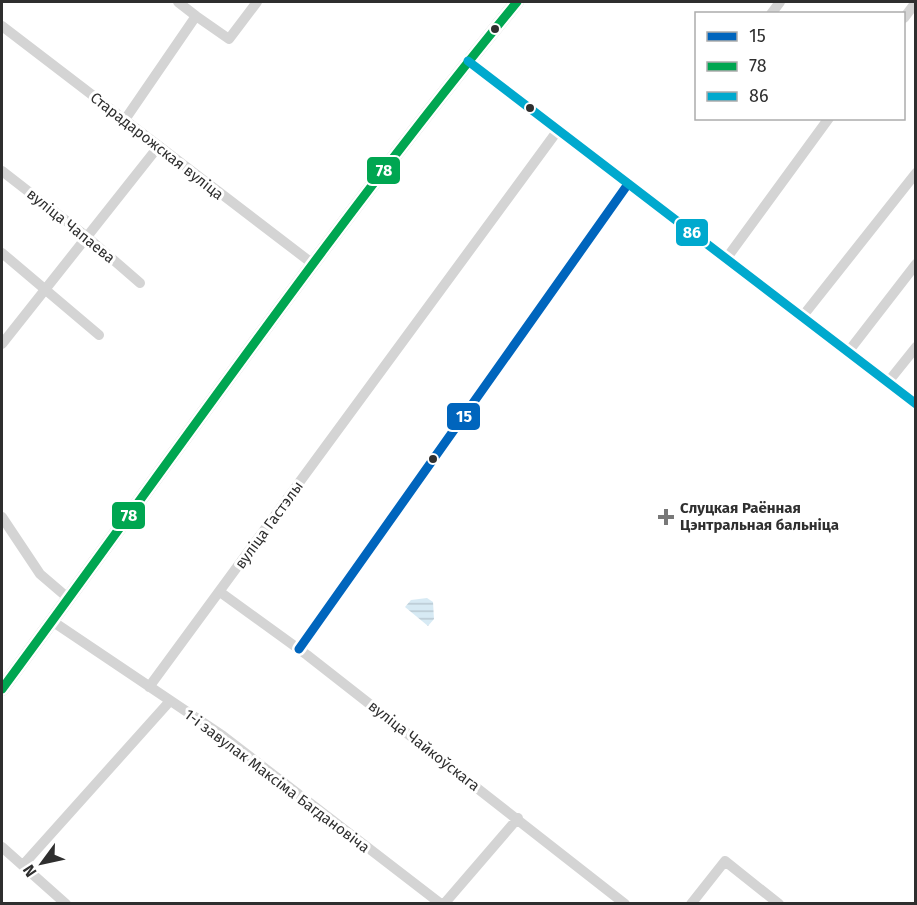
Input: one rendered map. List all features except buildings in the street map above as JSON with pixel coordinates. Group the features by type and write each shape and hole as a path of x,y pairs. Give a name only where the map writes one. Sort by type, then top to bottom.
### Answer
{"main road":[{"path":"2,689 313,264 468,61 517,2"}],"street":[{"path":"178,2 229,39 257,2"},
{"path":"124,121 196,16"},
{"name":"Старадарожская вуліца","path":"2,26 313,264"},
{"path":"468,61 915,404"},
{"path":"726,259 828,120"},
{"name":"вуліца Гастэлы","path":"149,687 558,130"},
{"path":"2,344 158,147"},
{"name":"вуліца Чапаева","path":"2,171 87,237 140,283"},
{"path":"802,317 915,173"},
{"path":"299,649 628,184"},
{"path":"2,253 99,335"},
{"path":"848,352 915,264"},
{"path":"888,382 915,346"},
{"path":"2,517 40,574 68,598"},
{"name":"вуліца Чайкоўскага","path":"220,592 299,649 625,903"},
{"name":"1-і завулак Максіма Багдановіча","path":"52,621 223,736 442,903"},
{"path":"23,865 170,701"},
{"path":"442,903 518,818"},
{"path":"2,847 66,903"},
{"path":"691,903 725,861 780,903"}],"water":[{"path":"427,598 433,602 434,619 428,626 405,607 411,600"}],"transit line":[{"name":"78","path":"2,689 319,256 517,2"},
{"name":"86","path":"468,61 916,404"},
{"name":"15","path":"299,649 628,184"}],"place":[{"name":"Слуцкая Раённая Цэнтральная бальніца","path":"666,517"}]}
